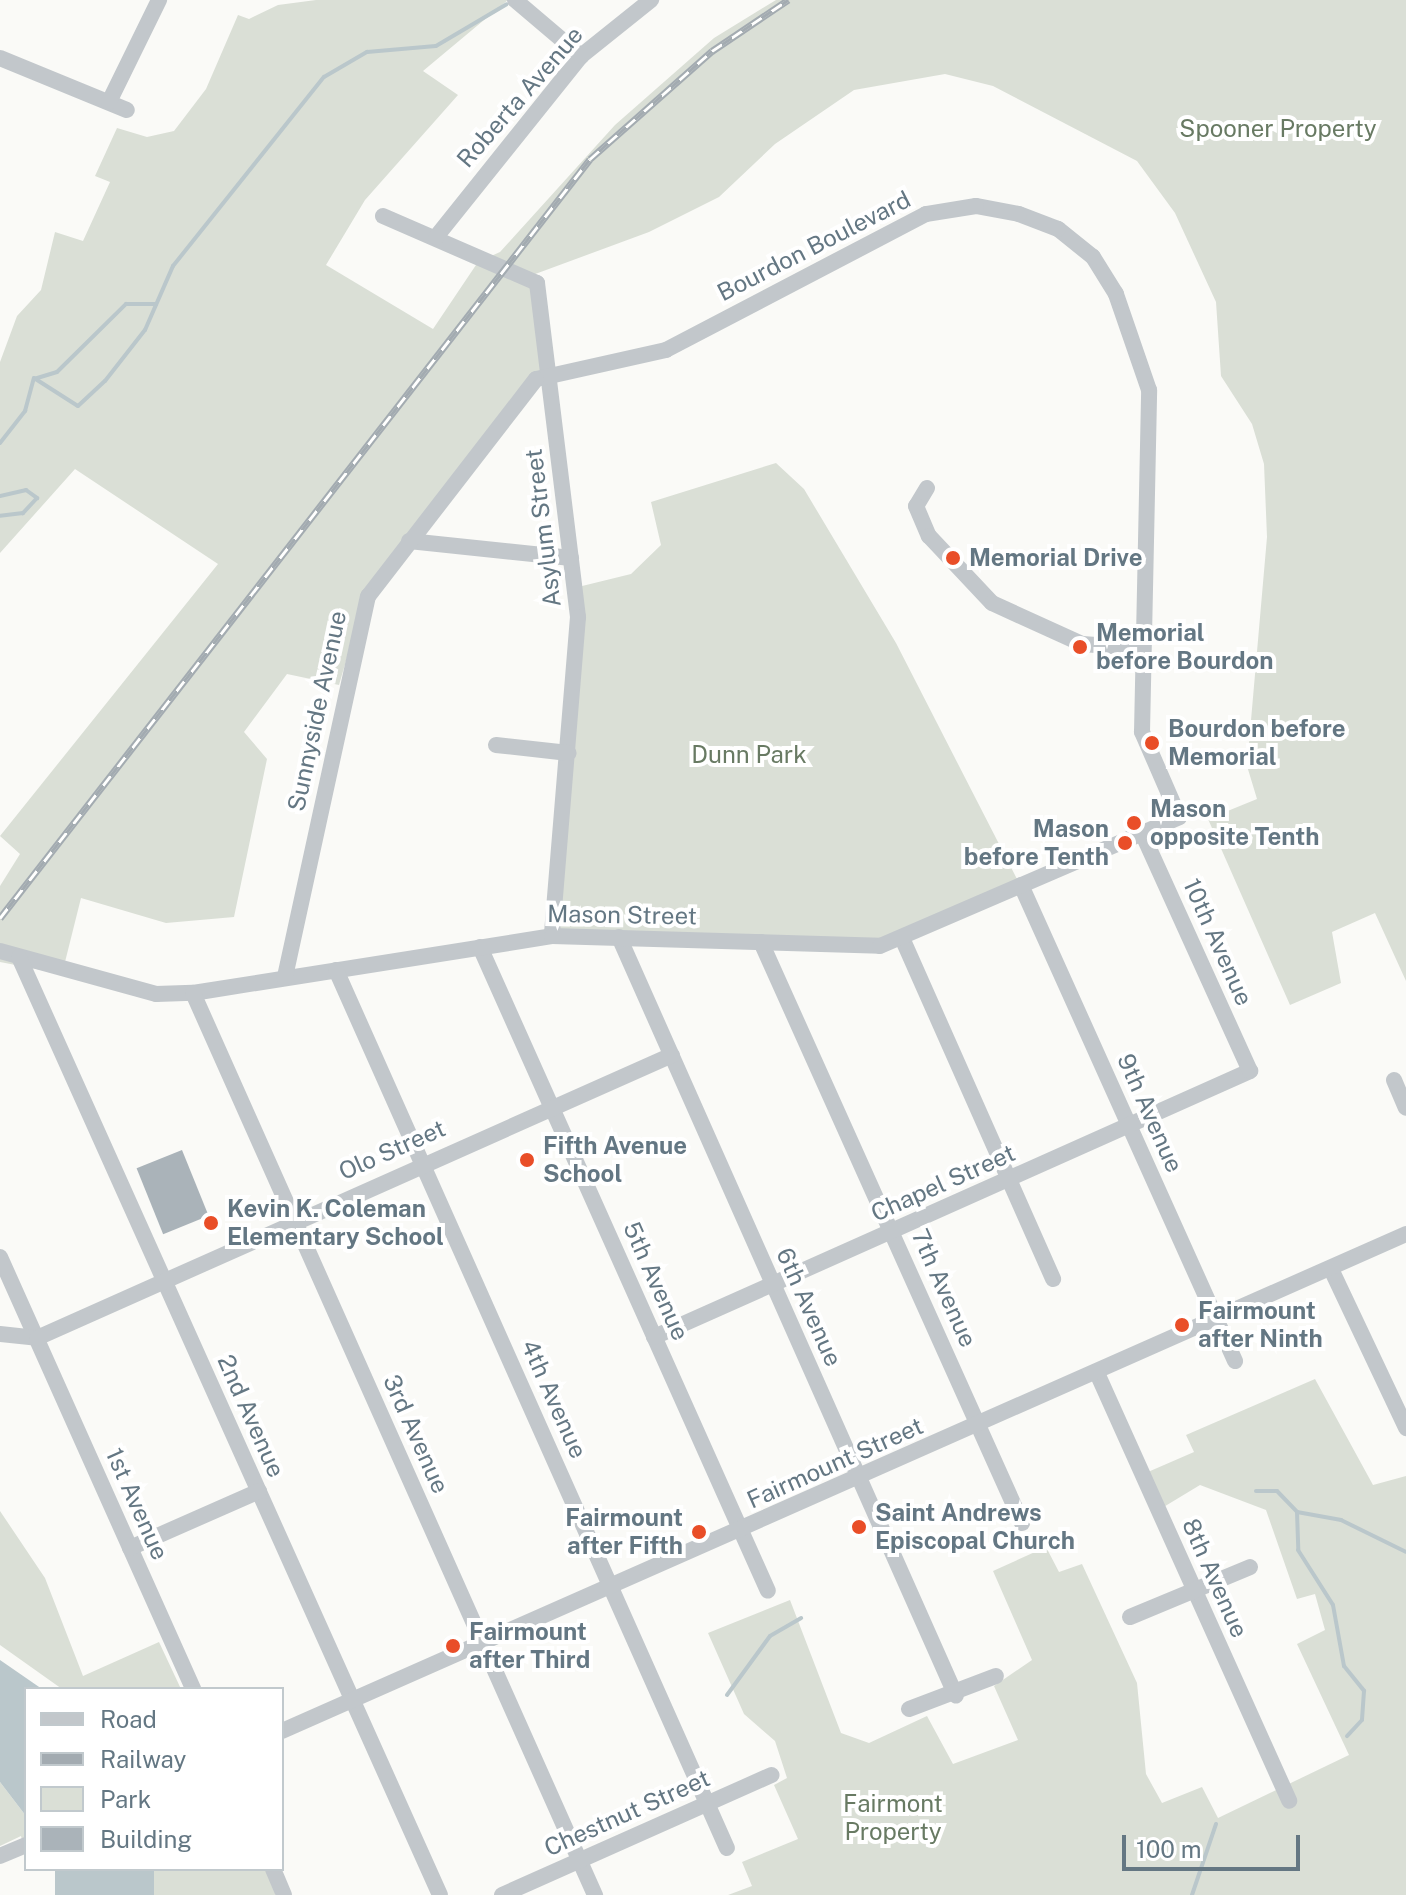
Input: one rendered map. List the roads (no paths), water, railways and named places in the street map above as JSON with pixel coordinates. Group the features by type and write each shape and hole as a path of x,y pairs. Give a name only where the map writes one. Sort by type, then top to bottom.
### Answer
{"street":[{"path":"109,102 159,0"},
{"path":"515,0 581,56"},
{"name":"Roberta Avenue","path":"436,237 581,56 651,0"},
{"path":"0,58 127,110"},
{"name":"Bourdon Boulevard","path":"549,377 666,350 926,214 976,206 1058,229 1093,257 1116,294 1149,390 1139,648 1142,732 1179,817"},
{"name":"Asylum Street","path":"383,216 537,283 578,617 552,936"},
{"name":"Sunnyside Avenue","path":"285,978 368,596 536,379 549,377"},
{"path":"927,488 916,506 929,536 992,603 1082,644 1139,648"},
{"path":"409,541 571,558"},
{"path":"496,745 569,753"},
{"name":"Mason Street","path":"0,951 156,994 193,993 552,936 880,946 1179,817"},
{"name":"10th Avenue","path":"1142,833 1250,1071"},
{"name":"9th Avenue","path":"1021,885 1235,1361"},
{"name":"6th Avenue","path":"619,937 956,1696"},
{"path":"902,938 1012,1179 1053,1279"},
{"name":"7th Avenue","path":"761,942 1022,1523"},
{"name":"5th Avenue","path":"480,947 554,1106 768,1591"},
{"name":"2nd Avenue","path":"19,957 440,1895"},
{"name":"4th Avenue","path":"336,970 727,1848"},
{"name":"3rd Avenue","path":"193,993 595,1895"},
{"name":"Olo Street","path":"37,1338 423,1163 672,1055"},
{"name":"Chapel Street","path":"654,1337 1250,1071"},
{"path":"1394,1080 1406,1108"},
{"name":"Fairmount Street","path":"284,1730 860,1479 1406,1234"},
{"name":"1st Avenue","path":"0,1257 192,1687"},
{"path":"1331,1269 1406,1428"},
{"path":"0,1334 37,1338"},
{"name":"8th Avenue","path":"1097,1373 1289,1801"},
{"path":"130,1548 259,1491"},
{"path":"1130,1617 1250,1567"},
{"path":"909,1709 956,1696 996,1676"},
{"name":"Chestnut Street","path":"502,1895 772,1775"},
{"path":"0,1856 24,1846"},
{"path":"274,1871 284,1895"}],"waterway":[{"path":"0,443 25,411 34,378 78,406 105,381 145,330 173,266 324,77 367,52 436,46 507,4"},
{"path":"34,379 57,372 126,304 156,304"},
{"path":"0,496 26,490 37,498 23,513 0,516"},
{"path":"1256,1491 1277,1491 1297,1512 1341,1520 1406,1552"},
{"path":"1297,1512 1298,1550 1333,1605 1344,1666 1364,1691 1362,1720 1347,1736"},
{"path":"727,1695 770,1636 801,1618"},
{"path":"1192,1895 1216,1824"}],"railway":[{"path":"0,918 590,159 712,51 788,0"}],"place":[{"name":"Memorial Drive","path":"953,558"},
{"name":"Memorial before Bourdon","path":"1080,647"},
{"name":"Bourdon before Memorial","path":"1152,743"},
{"name":"Mason opposite Tenth","path":"1134,823"},
{"name":"Mason before Tenth","path":"1125,843"},
{"name":"Fifth Avenue School","path":"527,1160"},
{"name":"Kevin K. Coleman Elementary School","path":"211,1223"},
{"name":"Fairmount after Ninth","path":"1182,1325"},
{"name":"Saint Andrews Episcopal Church","path":"859,1527"},
{"name":"Fairmount after Fifth","path":"699,1532"},
{"name":"Fairmount after Third","path":"453,1646"}],"park label":[{"name":"Spooner Property","path":"1278,129"},
{"name":"Dunn Park","path":"749,755"},
{"name":"Fairmont Property","path":"893,1818"}]}
